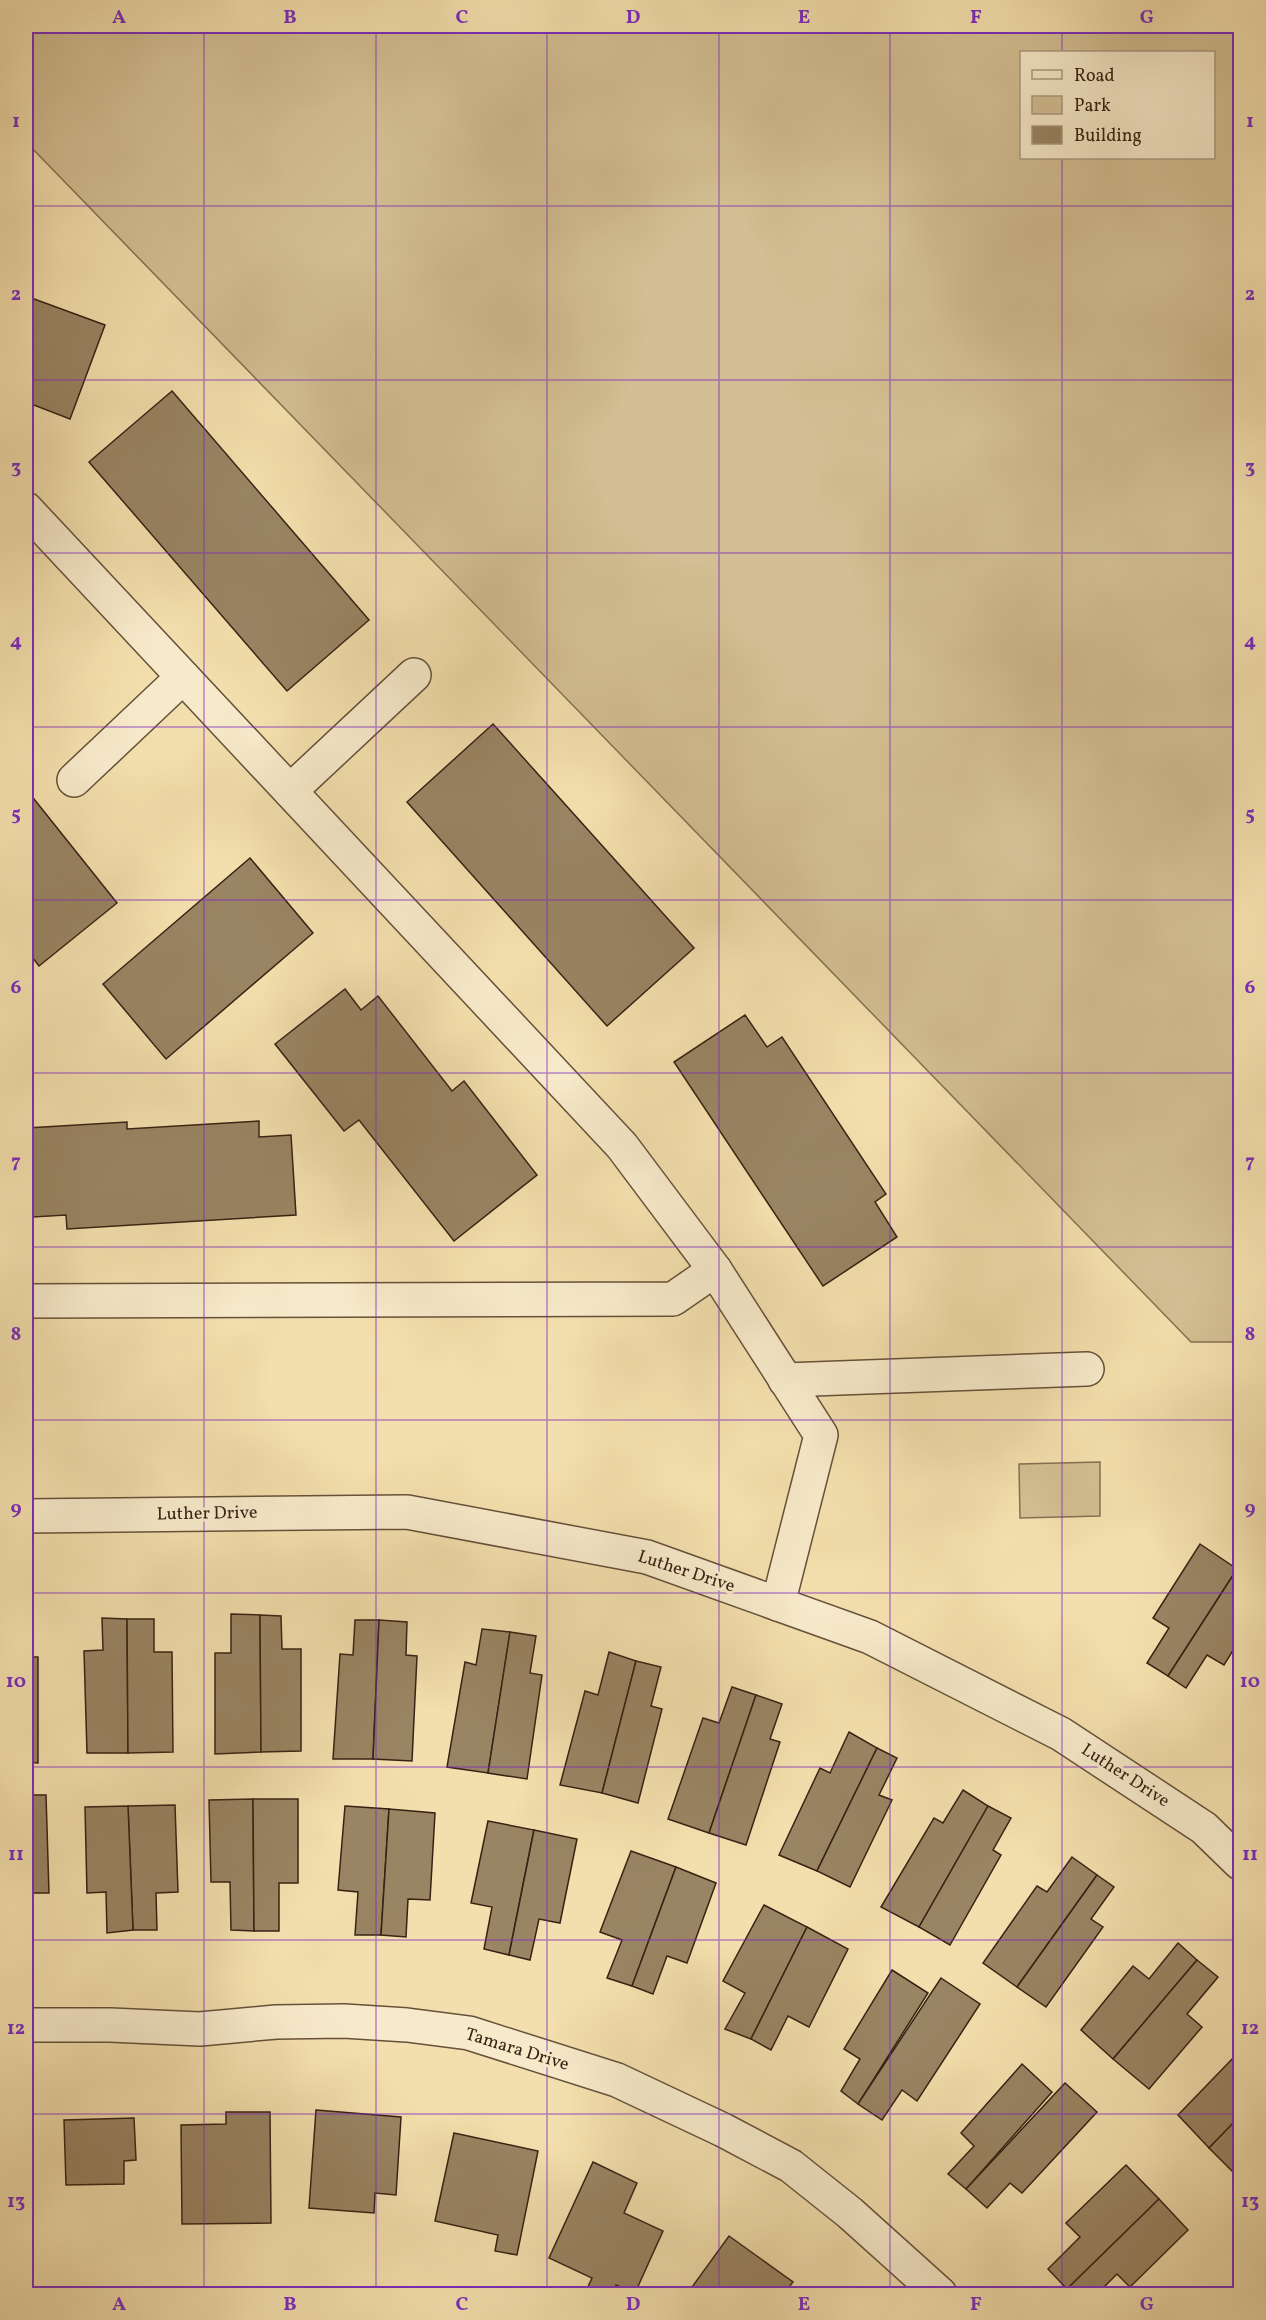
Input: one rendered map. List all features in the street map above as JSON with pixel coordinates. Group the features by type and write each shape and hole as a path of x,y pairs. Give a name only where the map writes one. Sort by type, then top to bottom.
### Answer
{"street":[{"path":"26,509 622,1146 715,1270 821,1435 778,1604"},
{"path":"290,791 414,675"},
{"path":"74,780 183,677"},
{"path":"26,1301 673,1299 715,1270"},
{"path":"785,1380 1086,1369"},
{"name":"Luther Drive","path":"26,1516 407,1512 647,1557 870,1637 1061,1734 1204,1828 1240,1863"},
{"name":"Tamara Drive","path":"26,2025 110,2025 200,2029 276,2022 344,2021 407,2025 469,2033 617,2080 723,2130 791,2166 850,2213 940,2295"}],"green space":[{"path":"26,26 1240,26 1240,1342 1191,1342 26,142"},
{"path":"1100,1462 1100,1516 1020,1518 1019,1464"}],"building":[{"path":"26,296 105,325 70,419 26,402"},
{"path":"172,391 369,620 287,691 89,462"},
{"path":"493,724 694,948 607,1026 407,802"},
{"path":"26,789 117,903 39,966 26,949"},
{"path":"250,858 313,933 166,1059 103,984"},
{"path":"345,989 361,1010 378,996 452,1091 464,1081 537,1175 454,1241 359,1120 344,1131 275,1044"},
{"path":"745,1015 767,1047 782,1037 886,1194 875,1202 897,1237 823,1286 674,1062"},
{"path":"259,1121 259,1137 291,1135 296,1215 67,1229 66,1215 33,1217 27,1128 127,1122 127,1129"},
{"path":"1200,1544 1237,1569 1168,1676 1147,1663 1169,1628 1153,1618"},
{"path":"1237,1569 1240,1571 1240,1639 1224,1665 1207,1655 1186,1688 1168,1676"},
{"path":"231,1614 260,1615 261,1752 215,1754 215,1653 231,1653"},
{"path":"260,1615 281,1616 282,1649 301,1649 301,1751 261,1752"},
{"path":"102,1618 127,1619 128,1753 87,1753 84,1651 103,1650"},
{"path":"127,1619 154,1619 154,1652 172,1652 173,1752 128,1753"},
{"path":"355,1620 379,1620 373,1759 333,1759 340,1654 353,1655"},
{"path":"379,1620 407,1622 406,1655 417,1656 412,1761 373,1759"},
{"path":"26,1621 29,1621 28,1657 38,1657 38,1763 26,1762"},
{"path":"482,1629 510,1632 488,1773 447,1767 465,1662 476,1665"},
{"path":"510,1632 536,1636 530,1673 542,1675 527,1779 488,1773"},
{"path":"609,1652 636,1661 602,1793 560,1785 585,1691 598,1695"},
{"path":"636,1661 661,1667 651,1706 662,1709 638,1803 602,1793"},
{"path":"732,1687 756,1695 709,1833 668,1819 703,1718 719,1723"},
{"path":"756,1695 782,1704 770,1739 780,1742 746,1845 709,1833"},
{"path":"849,1732 877,1748 817,1871 779,1855 820,1768 830,1773"},
{"path":"877,1748 897,1758 879,1795 892,1800 850,1887 817,1871"},
{"path":"963,1790 988,1806 919,1927 881,1907 934,1818 943,1823"},
{"path":"26,1795 46,1795 49,1893 26,1893"},
{"path":"253,1799 254,1931 231,1930 230,1882 211,1882 209,1800"},
{"path":"253,1799 298,1799 298,1883 279,1883 279,1931 254,1931"},
{"path":"175,1805 178,1892 156,1893 157,1930 133,1930 128,1806"},
{"path":"128,1806 133,1930 107,1933 106,1892 87,1893 85,1807"},
{"path":"345,1806 389,1809 381,1935 355,1935 358,1892 338,1890"},
{"path":"988,1806 1011,1818 993,1850 1001,1855 950,1945 919,1927"},
{"path":"389,1809 435,1813 430,1900 408,1899 406,1937 381,1935"},
{"path":"488,1821 534,1830 509,1955 484,1949 492,1907 471,1903"},
{"path":"534,1830 577,1839 560,1923 539,1919 530,1960 509,1955"},
{"path":"631,1851 676,1867 632,1986 607,1978 622,1940 600,1932"},
{"path":"1072,1857 1097,1875 1017,1987 983,1963 1037,1886 1047,1892"},
{"path":"676,1867 716,1883 687,1963 667,1956 653,1994 632,1986"},
{"path":"1097,1875 1114,1887 1091,1919 1103,1927 1046,2007 1017,1987"},
{"path":"764,1905 807,1927 751,2039 725,2029 745,1993 723,1981"},
{"path":"807,1927 848,1949 809,2027 788,2016 771,2050 751,2039"},
{"path":"1178,1943 1197,1960 1113,2059 1081,2030 1133,1966 1149,1979"},
{"path":"1197,1960 1218,1977 1187,2014 1202,2027 1149,2089 1113,2059"},
{"path":"892,1970 928,1993 858,2104 841,2091 860,2059 844,2049"},
{"path":"941,1978 980,2004 917,2101 902,2090 882,2120 858,2104"},
{"path":"1235,2056 1240,2061 1240,2116 1209,2148 1178,2115"},
{"path":"1022,2064 1052,2092 966,2189 948,2174 974,2146 961,2133"},
{"path":"1065,2083 1097,2112 1022,2193 1010,2183 987,2208 966,2189"},
{"path":"316,2110 401,2117 396,2195 375,2193 374,2213 309,2208"},
{"path":"226,2112 270,2112 271,2223 182,2224 181,2125 226,2124"},
{"path":"1240,2116 1240,2179 1209,2148"},
{"path":"134,2118 136,2160 124,2161 124,2184 66,2185 64,2120"},
{"path":"454,2133 538,2151 517,2255 495,2251 498,2235 435,2221"},
{"path":"593,2162 637,2183 624,2213 663,2231 635,2293 616,2285 612,2294 593,2294 586,2291 592,2278 549,2258"},
{"path":"1126,2165 1159,2199 1067,2289 1048,2269 1080,2237 1066,2223"},
{"path":"1159,2199 1188,2230 1130,2287 1117,2274 1097,2294 1073,2294 1067,2289"},
{"path":"729,2236 793,2282 784,2294 687,2294"}]}
